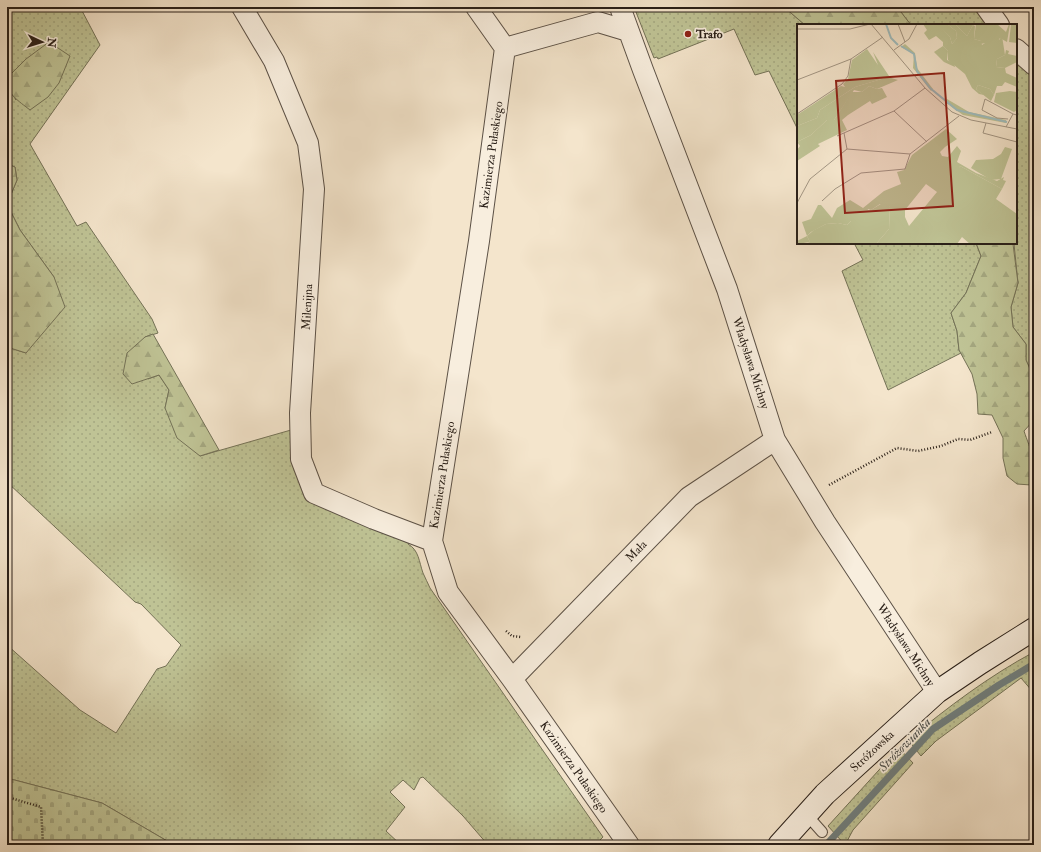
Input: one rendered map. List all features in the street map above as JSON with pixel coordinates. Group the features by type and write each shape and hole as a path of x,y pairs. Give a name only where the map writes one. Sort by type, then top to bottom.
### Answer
{"main road":[{"name":"Stróżowska","path":"779,845 825,794 937,692 1034,629"}],"street":[{"name":"Milenijna","path":"242,7 274,61 308,143 314,189 300,413 301,459 314,493 374,519 432,540"},
{"path":"476,7 505,48 598,22 628,31"},
{"name":"Władysława Michny","path":"620,7 727,289 775,440 824,522 937,692"},
{"path":"986,7 998,24"},
{"name":"Kazimierza Pułaskiego","path":"505,48 479,240 432,540 448,592 512,679 629,845"},
{"path":"1017,50 1034,65"},
{"name":"Mała","path":"512,679 689,497 775,440"}],"lane":[{"path":"807,814 822,832"}],"path":[{"path":"809,496 898,448 918,451 941,446 958,438 970,440 992,432"},
{"path":"500,628 512,636 524,638"},
{"path":"7,798 41,806 43,845"}],"green space":[{"path":"7,7 80,7 100,45 30,144 77,226 86,222 152,319 158,333 145,337 148,379 159,375 169,390 165,408 200,456 291,430 305,486 411,538 408,544 417,553 423,573 430,588 603,837 595,845 488,845 463,816 423,777 420,778 414,790 403,780 390,792 405,807 386,831 401,845 174,845 102,803 7,778 7,645 80,710 116,733 157,669 166,666 181,645 141,604 135,602 7,482 7,347 26,353 54,277 20,230 7,204 17,180 15,167 7,164 7,86 16,100 8,77 7,80"},
{"path":"634,7 784,7 804,24 797,24 797,128 769,71 755,75 734,29 658,59 657,57 654,58"},
{"path":"784,7 897,7 910,24 804,24"},
{"path":"897,7 979,7 992,24 910,24"},
{"path":"49,42 70,56 59,83 48,97 30,110 13,96 8,87 8,77 26,59"},
{"path":"1017,60 1034,77 1034,378 1026,360 1026,344 1013,327 1011,307 1018,283 1014,244 1017,244"},
{"path":"7,164 15,167 17,180 7,204"},
{"path":"7,204 20,230 54,277 65,307 26,353 7,347"},
{"path":"855,244 976,244 981,256 966,293 951,313 957,331 959,350 961,353 888,390 842,271 863,260"},
{"path":"976,244 1013,244 1018,283 1011,307 1013,327 1026,344 1026,360 1034,378 1034,420 1024,431 1034,464 1031,485 1017,484 1007,476 1003,458 1003,438 992,415 978,414 977,394 972,374 959,350 957,331 951,313 966,293 981,256"},
{"path":"153,334 219,450 200,456 177,438 165,408 169,390 159,375 132,384 123,374 127,353 145,337"},
{"path":"1034,652 1033,692 1021,678 936,741 921,756 908,740 969,693 1001,671"},
{"path":"899,748 913,763 853,830 845,845 828,826"},
{"path":"7,778 102,803 174,845 7,845"}],"waterway":[{"name":"Stróżowianka","path":"826,845 933,729 999,685 1034,664"}],"place":[{"name":"Trafo","path":"688,34"}]}
